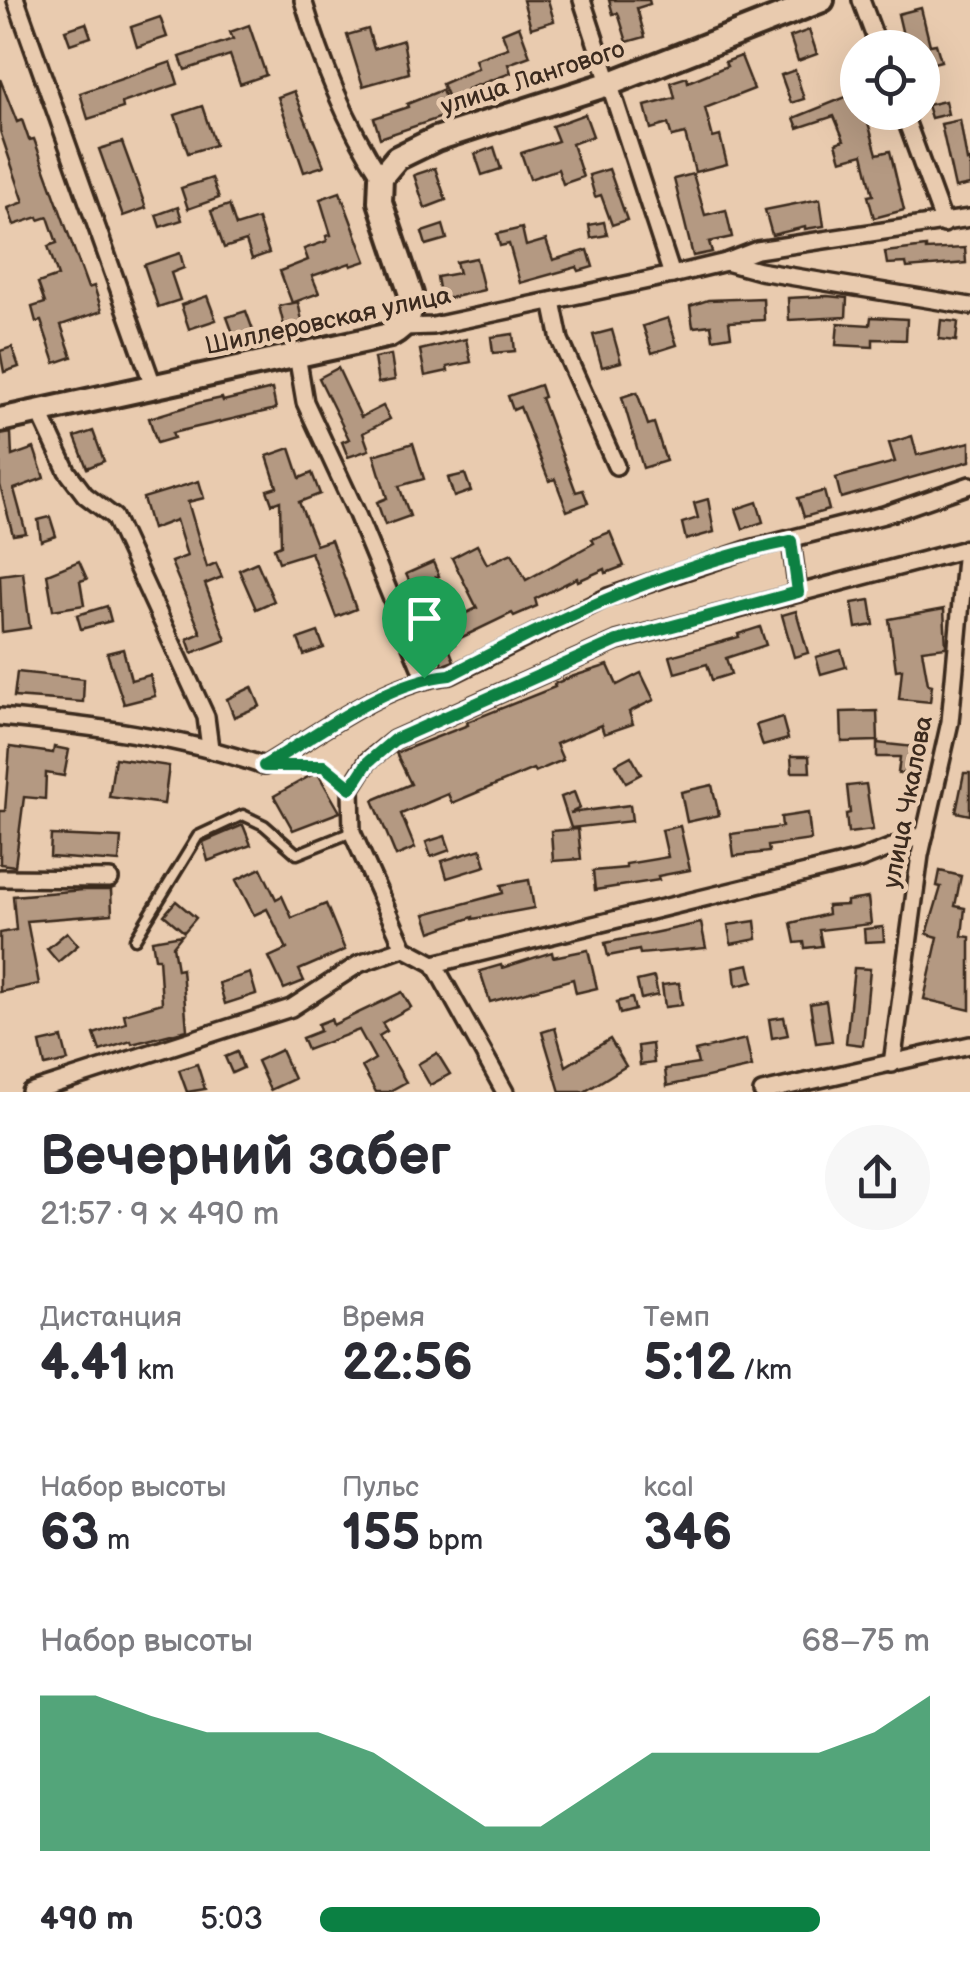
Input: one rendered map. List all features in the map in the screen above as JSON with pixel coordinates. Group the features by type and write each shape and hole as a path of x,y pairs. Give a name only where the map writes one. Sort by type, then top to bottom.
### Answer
{"street":[{"path":"16,0 154,388"},
{"path":"303,0 318,51 354,136 381,177 380,202 410,294 412,310 404,327"},
{"path":"582,0 672,275"},
{"name":"улица Лангового","path":"381,177 396,158 436,139 611,83 822,0"},
{"path":"861,0 872,30"},
{"path":"910,130 944,224"},
{"name":"Шиллеровская улица","path":"0,420 390,335 404,327 433,326 672,275 757,250 970,218"},
{"name":"Шиллеровская улица","path":"726,262 759,271 970,306"},
{"path":"552,300 560,340 616,466"},
{"path":"297,355 305,402 356,512 424,678"},
{"path":"39,412 68,472 85,494 114,518 206,717 210,748"},
{"path":"0,717 111,728 210,748 264,766 395,689 424,678 450,675 608,597 750,550 970,486"},
{"path":"791,541 798,592"},
{"path":"505,1092 434,964 404,948 352,832 351,788 368,762 394,740 617,641 968,548"},
{"name":"улица Чкалова","path":"892,1064 924,834 950,722 968,548"},
{"path":"434,964 859,860 924,834"},
{"path":"0,878 110,879"},
{"path":"30,1092 290,1008 359,964 404,948"},
{"path":"762,1092 970,1045"},
{"path":"854,1072 856,1092"}],"lane":[{"path":"135,939 198,836 243,815 264,825 297,854 352,832"}],"path":[{"path":"264,766 324,766 351,788"}],"building":[{"path":"523,0 548,0 554,21 531,28"},
{"path":"609,0 649,0 650,4 637,8 645,37 627,42 618,13 613,14"},
{"path":"921,8 926,30 902,30 898,14"},
{"path":"160,17 167,37 137,47 131,27"},
{"path":"86,23 91,37 70,44 65,30"},
{"path":"249,25 266,75 240,84 230,55 185,70 180,57 233,39 230,32"},
{"path":"519,26 530,56 508,64 511,73 449,100 442,84 478,68 475,59 508,48 502,33"},
{"path":"368,29 374,49 403,40 409,73 363,86 347,35"},
{"path":"809,30 817,54 798,61 790,37"},
{"path":"741,56 754,89 705,108 713,138 720,136 727,164 695,172 685,134 672,137 668,124 651,129 645,106 675,98 671,82 687,77 688,82"},
{"path":"171,62 178,84 88,119 80,93"},
{"path":"795,70 804,99 791,103 781,75"},
{"path":"0,79 17,122 22,120 29,140 34,139 88,288 94,286 102,311 61,325 72,357 55,363 41,321 36,322 32,307 45,303 38,283 58,276 48,246 57,243 48,217 14,225 8,208 24,202 0,131"},
{"path":"442,90 451,114 380,138 374,118"},
{"path":"294,91 324,166 304,172 278,97"},
{"path":"840,99 840,130 870,130 877,154 890,151 904,210 874,218 863,154 841,160 836,143 844,140 834,116 798,128 794,118"},
{"path":"945,101 948,114 940,116 940,102"},
{"path":"202,106 215,145 188,153 175,115"},
{"path":"585,114 593,136 572,144 583,177 563,184 558,169 530,179 521,153 558,141 552,126"},
{"path":"960,120 967,161 970,160 970,185 955,188 941,124"},
{"path":"122,142 146,208 123,216 99,149"},
{"path":"494,147 501,169 482,175 475,154"},
{"path":"435,168 446,200 425,208 414,175"},
{"path":"609,169 627,220 612,225 601,195 595,197 589,175"},
{"path":"693,174 705,215 726,210 732,237 709,242 712,252 693,256 674,179"},
{"path":"212,178 219,198 188,209 181,188"},
{"path":"340,192 366,261 312,276 319,293 292,303 280,271 308,260 304,249 327,241 326,236 331,235 320,199"},
{"path":"820,199 824,226 772,235 765,210"},
{"path":"229,205 236,226 258,219 269,253 252,259 246,241 224,248 211,211"},
{"path":"178,207 182,220 160,227 156,215"},
{"path":"604,222 607,235 591,238 589,225"},
{"path":"443,225 447,239 426,245 422,232"},
{"path":"522,228 526,246 546,240 553,260 588,250 593,267 579,271 577,267 520,283 509,244 500,246 497,234"},
{"path":"965,248 966,263 907,268 906,263 887,264 885,252"},
{"path":"180,253 184,268 171,273 180,300 158,307 144,265"},
{"path":"476,258 484,290 441,300 437,277 459,273 456,262"},
{"path":"207,296 216,320 189,329 181,305"},
{"path":"763,298 764,320 729,322 731,336 713,339 711,325 693,327 690,306 708,300"},
{"path":"788,298 847,298 846,317 789,320"},
{"path":"298,302 304,330 286,334 279,306"},
{"path":"246,311 254,333 235,339 227,317"},
{"path":"871,317 907,319 906,340 873,339 873,347 836,345 838,323 870,325"},
{"path":"668,318 677,345 652,353 643,326"},
{"path":"941,320 958,322 956,341 939,339"},
{"path":"612,330 621,362 602,367 593,335"},
{"path":"513,334 515,351 493,353 491,337"},
{"path":"466,339 471,362 425,376 420,350"},
{"path":"12,347 19,367 4,372 0,351"},
{"path":"391,355 395,380 378,383 374,358"},
{"path":"338,368 361,417 383,406 390,419 363,433 369,450 348,457 342,442 349,439 319,378"},
{"path":"540,385 544,397 541,398 576,492 583,490 588,503 567,511 555,479 549,481 520,407 513,410 508,396"},
{"path":"272,389 276,409 172,433 174,438 157,443 149,418 199,403"},
{"path":"637,392 648,425 654,423 666,461 643,468 622,397"},
{"path":"93,431 104,461 87,468 75,437"},
{"path":"11,433 12,456 34,448 44,478 14,489 26,533 13,535 0,485 0,435"},
{"path":"912,436 917,455 970,442 970,461 841,498 836,478 895,462 889,443"},
{"path":"413,443 424,479 399,486 410,516 385,525 377,502 387,498 374,455"},
{"path":"290,448 300,478 312,473 320,494 299,502 316,545 331,540 356,609 336,617 311,552 279,562 274,548 281,545 280,501 272,504 267,490 277,487 267,456"},
{"path":"465,474 471,491 454,497 448,478"},
{"path":"199,481 204,498 188,502 207,567 216,563 222,577 205,584 226,640 192,653 187,639 201,633 171,562 187,556 176,520 152,529 143,498"},
{"path":"824,491 829,510 804,517 798,498"},
{"path":"708,499 714,532 686,540 682,523 698,518 694,503"},
{"path":"757,502 763,522 743,529 736,509"},
{"path":"50,517 56,536 41,541 38,520"},
{"path":"610,532 624,566 606,573 605,569 578,581 577,578 535,599 537,606 514,616 512,613 454,641 449,648 454,661 443,665 406,574 433,562 439,576 427,581 446,623 477,608 452,558 477,545 487,564 512,553 526,580"},
{"path":"79,561 87,579 80,581 84,605 53,610 47,574"},
{"path":"257,562 274,601 256,609 239,570"},
{"path":"23,572 30,628 2,632 0,575"},
{"path":"870,600 874,625 856,628 852,603"},
{"path":"107,606 111,621 81,629 77,615"},
{"path":"944,609 946,647 922,650 928,684 932,685 930,702 899,699 902,669 896,670 889,619"},
{"path":"796,611 808,653 794,657 782,615"},
{"path":"760,627 766,645 726,658 731,674 712,680 707,664 675,673 670,656 739,637 738,634"},
{"path":"318,632 324,648 304,655 298,639"},
{"path":"123,649 131,680 150,675 155,696 124,704 107,653"},
{"path":"841,650 846,667 821,674 816,657"},
{"path":"608,665 617,685 641,673 654,700 629,712 633,724 604,734 601,725 556,744 563,760 452,803 448,794 401,814 415,848 396,856 373,800 411,784 396,753 468,725 467,722 555,687 554,684"},
{"path":"17,672 84,679 83,702 14,697"},
{"path":"252,687 260,706 234,717 227,699"},
{"path":"877,711 878,741 842,742 841,712"},
{"path":"782,717 788,739 763,746 756,725"},
{"path":"877,743 924,748 917,775 898,773 900,757 877,757"},
{"path":"10,747 53,753 54,747 69,750 64,776 46,773 45,799 24,797 15,866 0,864 0,811 5,811"},
{"path":"631,756 641,774 626,782 616,764"},
{"path":"791,756 809,756 810,772 792,772"},
{"path":"115,758 169,766 164,804 109,797"},
{"path":"317,772 340,812 293,830 274,796"},
{"path":"964,773 970,773 970,815 956,812"},
{"path":"866,784 873,830 848,833 847,786"},
{"path":"712,785 719,815 687,822 681,792"},
{"path":"574,792 580,808 570,813 630,805 632,821 571,828 561,797"},
{"path":"808,813 811,840 768,846 769,852 734,856 731,834 782,827 781,817"},
{"path":"243,825 251,845 208,861 203,842"},
{"path":"680,826 690,870 658,876 659,880 595,890 593,871 626,868 626,864 668,857 662,830"},
{"path":"578,829 581,859 553,861 551,831"},
{"path":"51,835 121,838 119,862 50,857"},
{"path":"445,836 450,850 431,857 426,842"},
{"path":"481,849 486,866 447,878 442,861"},
{"path":"261,868 276,899 282,896 292,918 326,904 345,950 299,970 304,981 284,989 269,957 287,949 267,909 254,915 236,880"},
{"path":"940,871 961,876 955,906 965,908 962,936 970,937 970,1010 924,999 938,937 927,934 941,887 937,886"},
{"path":"529,880 534,908 473,917 431,932 425,914 503,893 501,885"},
{"path":"111,890 112,914 27,921 39,984 0,992 0,933 16,930 13,896"},
{"path":"868,898 871,924 819,930 822,946 805,948 804,942 795,943 791,923 828,914 827,906"},
{"path":"176,901 196,918 184,932 164,915"},
{"path":"755,921 757,939 731,944 728,925"},
{"path":"701,923 706,948 640,954 639,950 608,956 605,943"},
{"path":"883,927 884,941 865,942 864,929"},
{"path":"67,932 78,945 58,962 47,949"},
{"path":"182,935 173,946 177,970 182,969 187,1030 100,1051 94,1034 126,1023 124,1014 162,1003 159,958 155,958 152,940"},
{"path":"588,950 597,988 576,993 573,979 490,1002 480,971 552,952 553,957"},
{"path":"749,964 753,982 736,986 734,967"},
{"path":"854,968 870,969 863,1045 846,1043"},
{"path":"250,973 256,994 225,1004 219,983"},
{"path":"654,977 658,995 641,999 637,981"},
{"path":"679,983 682,1005 665,1007 662,985"},
{"path":"402,992 411,1007 382,1023 387,1031 379,1036 406,1082 388,1092 376,1092 362,1067 375,1059 359,1030 307,1050 302,1038 320,1031 318,1024 331,1019 333,1025"},
{"path":"632,998 635,1010 620,1014 617,1002"},
{"path":"826,1001 832,1041 816,1043 810,1004"},
{"path":"784,1017 788,1035 772,1038 769,1019"},
{"path":"555,1028 566,1066 610,1039 626,1066 584,1092 560,1092 542,1032"},
{"path":"62,1038 68,1061 45,1066 40,1043"},
{"path":"746,1039 752,1067 667,1086 665,1069 698,1064 695,1051"},
{"path":"652,1044 654,1063 640,1065 638,1046"},
{"path":"281,1050 294,1079 270,1090 257,1061"},
{"path":"237,1052 243,1068 232,1073 225,1057"},
{"path":"437,1053 450,1074 430,1085 418,1064"},
{"path":"197,1064 205,1089 187,1092 179,1070"}],"route":[{"path":"791,541 798,592 617,641 394,740 368,762 351,788 324,766 264,766 395,689 424,678 450,675 608,597 750,550 791,541"}]}
